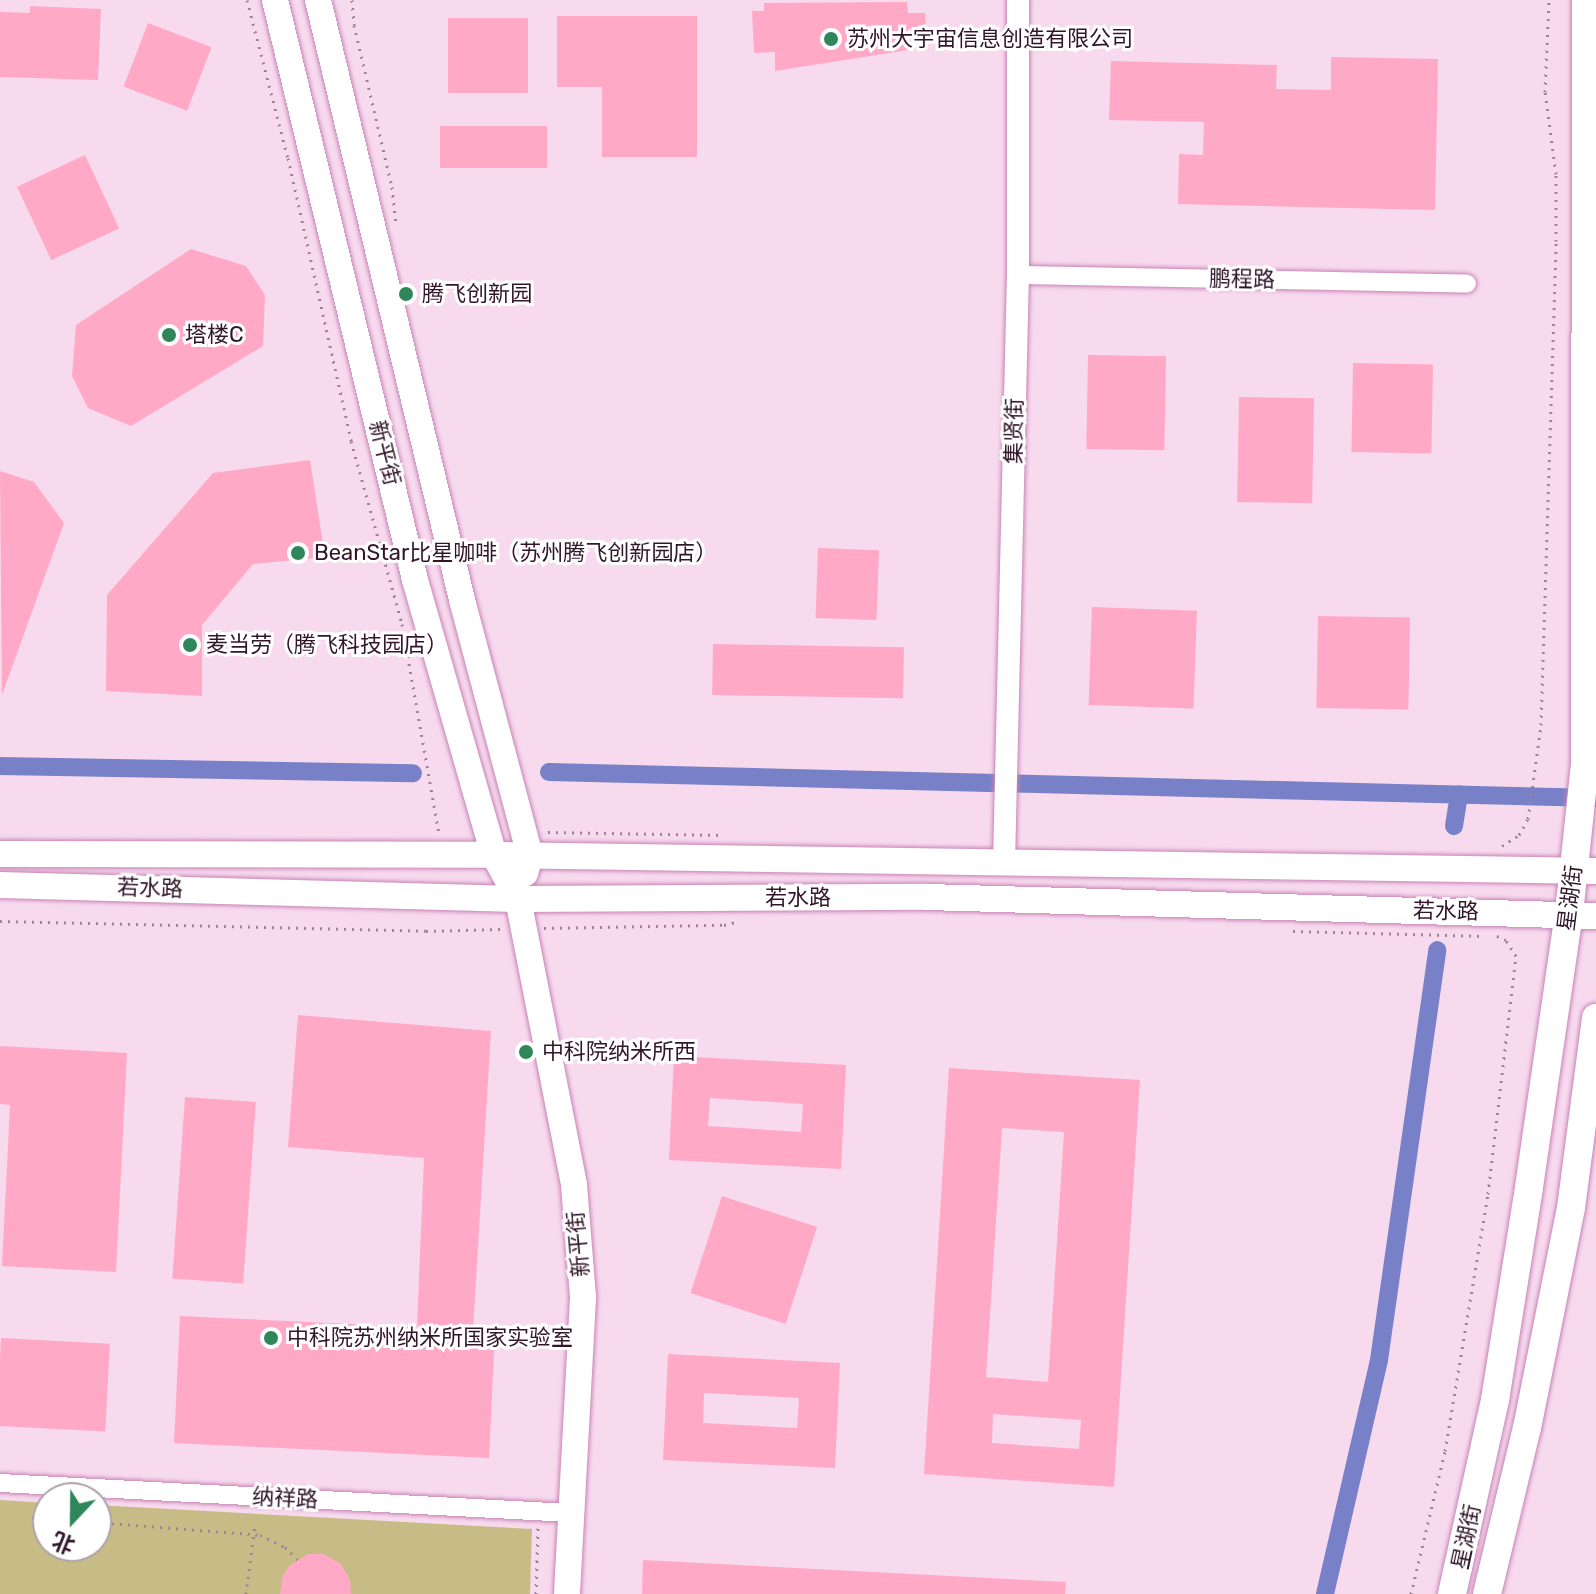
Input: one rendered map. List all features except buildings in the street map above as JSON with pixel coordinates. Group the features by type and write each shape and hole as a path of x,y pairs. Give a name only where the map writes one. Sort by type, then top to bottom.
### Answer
{"main road":[{"name":"新平街","path":"275,0 415,580 494,855 518,899 574,1185 583,1298 567,1594"},
{"name":"新平街","path":"318,0 462,600 530,856 518,899"},
{"name":"星湖街","path":"1452,1594 1498,1385 1582,915 1584,871 1578,839 1585,765 1586,0"},
{"name":"若水路","path":"0,854 494,855 1584,871"},
{"name":"若水路","path":"0,885 518,899 927,897 1582,915"},
{"name":"星湖街","path":"1487,1594 1527,1428 1571,1208 1596,1018"}],"street":[{"name":"集贤街","path":"1004,863 1018,275 1018,0"},
{"name":"鹏程路","path":"1018,275 1467,284"},
{"name":"纳祥路","path":"0,1483 571,1513"}],"path":[{"path":"247,0 288,158 351,441 402,624 440,844"},
{"path":"1500,847 1519,835 1528,819 1541,725 1556,241 1556,174 1545,92 1549,0"},
{"path":"0,921 426,931 724,925 748,918"},
{"path":"1280,928 1310,934 1494,935 1506,940 1516,956 1485,1209 1445,1451 1411,1594"},
{"path":"536,1594 539,1512"},
{"path":"112,1523 254,1534 274,1540 298,1560"},
{"path":"246,1594 255,1525"}],"shaded area":[{"path":"0,1500 32,1502 32,1562 112,1562 112,1506 532,1529 530,1594 0,1594"}],"waterway":[{"path":"0,766 413,773"},
{"path":"549,772 1596,798"},
{"path":"1454,826 1459,794"},
{"path":"1325,1594 1379,1360 1437,950"}],"place":[{"name":"苏州大宇宙信息创造有限公司","path":"831,39"},
{"name":"腾飞创新园","path":"406,294"},
{"name":"塔楼C","path":"169,335"},
{"name":"BeanStar比星咖啡（苏州腾飞创新园店）","path":"298,553"},
{"name":"麦当劳（腾飞科技园店）","path":"190,645"},
{"name":"中科院纳米所西","path":"526,1052"},
{"name":"中科院苏州纳米所国家实验室","path":"271,1338"}]}
